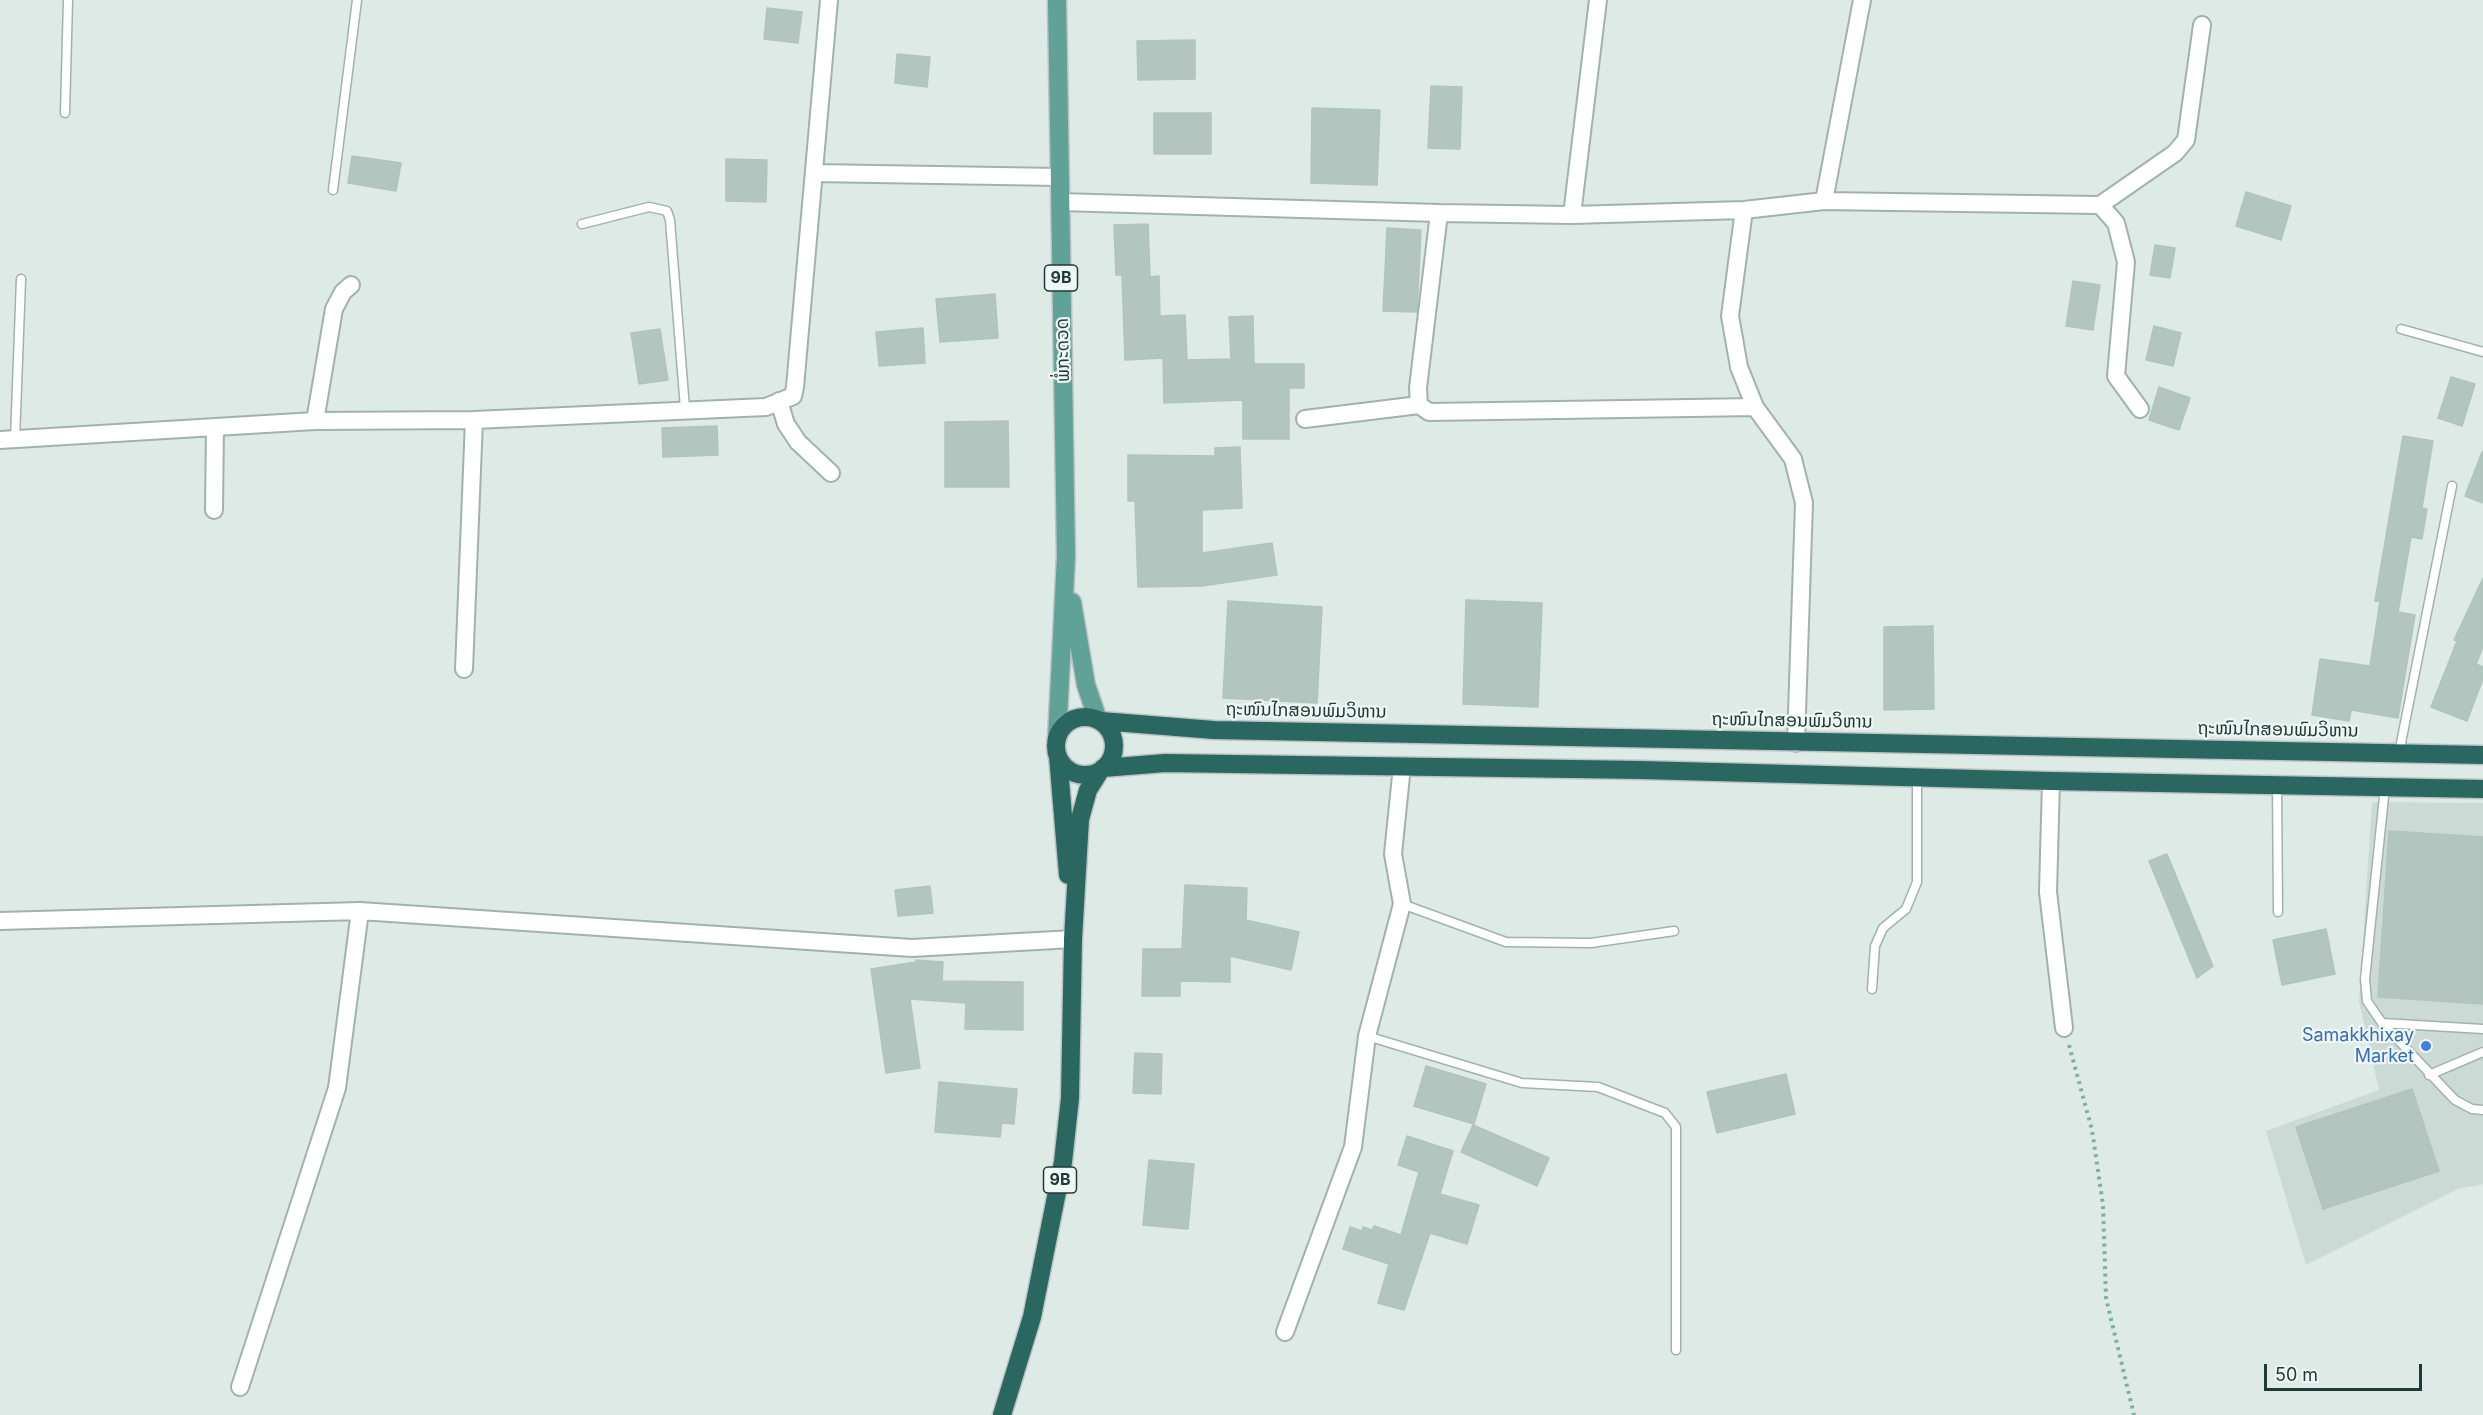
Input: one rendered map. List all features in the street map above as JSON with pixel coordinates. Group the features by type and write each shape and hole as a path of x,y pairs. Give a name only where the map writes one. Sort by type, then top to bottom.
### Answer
{"highway":[{"path":"1102,770 1113,753 1114,744 1107,727 1090,717 1073,719 1066,724 1057,748 1062,764 1076,774 1084,775 1102,770 1165,763 1641,770 2483,789"},
{"name":"ຖະໜົນໄກສອນພົມວິຫານ","path":"1100,721 1214,730 2483,755"},
{"path":"1641,770 1642,739"},
{"name":"9B","path":"1057,748 1073,939"},
{"name":"9B","path":"1002,1415 1032,1317 1063,1162 1070,1098 1073,939 1080,819 1089,790 1102,770"}],"main road":[{"name":"ພໍ່ກະດວດ","path":"1057,0 1066,556"},
{"name":"9B","path":"1066,556 1077,645 1086,685 1100,721"},
{"name":"9B","path":"1057,748 1066,556"}],"street":[{"path":"8,440 315,421 474,420 766,406 793,396 829,0"},
{"path":"1572,214 1598,0"},
{"path":"1824,201 1862,0"},
{"path":"1060,202 1439,213 1572,214 1744,210 1824,201 2100,205 2175,153 2186,140 2202,25"},
{"path":"814,173 1060,177"},
{"path":"2100,205 2116,223 2126,262 2116,376 2140,409"},
{"path":"1744,210 1730,316 1739,367 1755,407 1793,459 1804,503 1796,743"},
{"path":"1419,405 1418,388 1439,213"},
{"path":"315,421 334,309 343,292 351,285"},
{"path":"779,401 786,424 798,442 831,473"},
{"path":"1305,419 1419,405 1429,412 1755,407"},
{"path":"464,669 474,420"},
{"path":"214,510 215,427"},
{"path":"1285,1332 1353,1147 1367,1036 1402,904 1393,854 1402,766"},
{"path":"2052,781 2048,892 2064,1028"},
{"path":"240,1387 338,1088 360,911"},
{"path":"0,921 360,911 912,948 1073,939"}],"lane":[{"path":"65,113 68,0"},
{"path":"333,190 357,0"},
{"path":"582,224 649,207 667,211 670,220 685,409"},
{"path":"8,440 21,279"},
{"path":"2401,329 2483,352"},
{"path":"2399,754 2452,486"},
{"path":"1872,990 1875,946 1883,928 1906,909 1917,882 1917,778"},
{"path":"2277,785 2278,912"},
{"path":"2385,788 2365,979 2367,1001 2382,1023 2455,1100 2472,1109 2483,1110"},
{"path":"1402,904 1506,942 1591,943 1674,931"},
{"path":"2382,1023 2483,1029"},
{"path":"1367,1036 1522,1083 1598,1087 1665,1113 1676,1127 1676,1350"},
{"path":"2429,1075 2483,1052"}],"path":[{"path":"2064,1028 2091,1130 2103,1205 2106,1298 2134,1415"}],"shaded area":[{"name":"Samakkhixay Market","path":"2372,802 2483,803 2483,1184 2458,1189 2306,1265 2266,1131 2379,1090 2359,1002"}],"building":[{"path":"767,8 802,12 798,43 764,39"},
{"path":"1195,40 1195,79 1138,80 1137,41"},
{"path":"897,54 930,57 927,87 895,83"},
{"path":"1431,86 1462,87 1460,149 1428,148"},
{"path":"1312,108 1380,110 1377,185 1311,183"},
{"path":"1154,113 1211,113 1211,154 1154,154"},
{"path":"352,156 401,163 396,191 348,183"},
{"path":"726,159 767,160 766,202 726,201"},
{"path":"2246,192 2291,206 2281,240 2236,226"},
{"path":"1148,224 1150,277 1159,276 1160,316 1185,315 1187,360 1231,359 1229,317 1253,316 1254,364 1304,364 1304,388 1289,388 1289,439 1243,439 1243,400 1164,403 1163,358 1125,360 1122,275 1116,275 1114,225"},
{"path":"1387,228 1421,230 1417,312 1383,311"},
{"path":"2155,245 2175,248 2170,278 2150,275"},
{"path":"2073,281 2100,285 2093,330 2066,326"},
{"path":"995,294 998,338 940,342 936,299"},
{"path":"2154,326 2181,333 2173,366 2146,360"},
{"path":"923,328 925,363 879,366 876,332"},
{"path":"660,329 668,380 639,384 631,333"},
{"path":"2451,377 2475,384 2462,426 2438,418"},
{"path":"2159,387 2190,398 2179,430 2149,420"},
{"path":"1008,421 1009,487 945,487 945,422"},
{"path":"717,426 718,455 663,457 662,428"},
{"path":"2403,436 2433,441 2422,508 2427,509 2422,539 2411,537 2398,612 2415,615 2398,718 2351,710 2349,721 2312,715 2320,659 2370,666 2380,601 2375,601"},
{"path":"1240,447 1242,508 1202,510 1202,553 1272,543 1277,575 1202,586 1138,587 1135,501 1128,501 1128,455 1215,456 1215,448"},
{"path":"2483,452 2483,503 2465,496"},
{"path":"2483,578 2483,647 2476,664 2483,667 2483,679 2467,721 2431,707 2457,641 2454,640"},
{"path":"1466,600 1542,603 1538,707 1463,704"},
{"path":"1228,601 1322,607 1317,703 1223,698"},
{"path":"1933,626 1934,709 1884,710 1884,627"},
{"path":"2389,831 2483,837 2483,1004 2378,997"},
{"path":"2167,854 2213,966 2197,978 2149,861"},
{"path":"1185,885 1247,888 1246,920 1299,932 1291,970 1230,956 1230,982 1180,981 1180,996 1142,996 1143,949 1182,949"},
{"path":"930,886 933,913 898,916 895,890"},
{"path":"2326,929 2335,974 2282,985 2273,940"},
{"path":"916,960 943,962 942,981 1023,982 1023,1030 965,1029 966,1003 910,999 920,1068 886,1073 871,969 916,962"},
{"path":"1135,1053 1162,1054 1161,1094 1133,1093"},
{"path":"1426,1066 1486,1084 1474,1124 1414,1106"},
{"path":"1786,1074 1795,1114 1717,1133 1707,1092"},
{"path":"939,1082 1017,1089 1014,1124 1002,1123 1000,1137 935,1132"},
{"path":"2412,1089 2439,1171 2323,1209 2296,1127"},
{"path":"1473,1125 1549,1158 1537,1186 1461,1152"},
{"path":"1407,1136 1453,1151 1440,1194 1479,1205 1467,1244 1430,1233 1404,1310 1378,1303 1389,1264 1343,1249 1350,1227 1362,1231 1363,1227 1372,1230 1374,1226 1401,1235 1419,1172 1398,1165"},
{"path":"1149,1160 1194,1164 1188,1229 1143,1225"}],"place":[{"name":"Samakkhixay Market","path":"2426,1046"}]}
